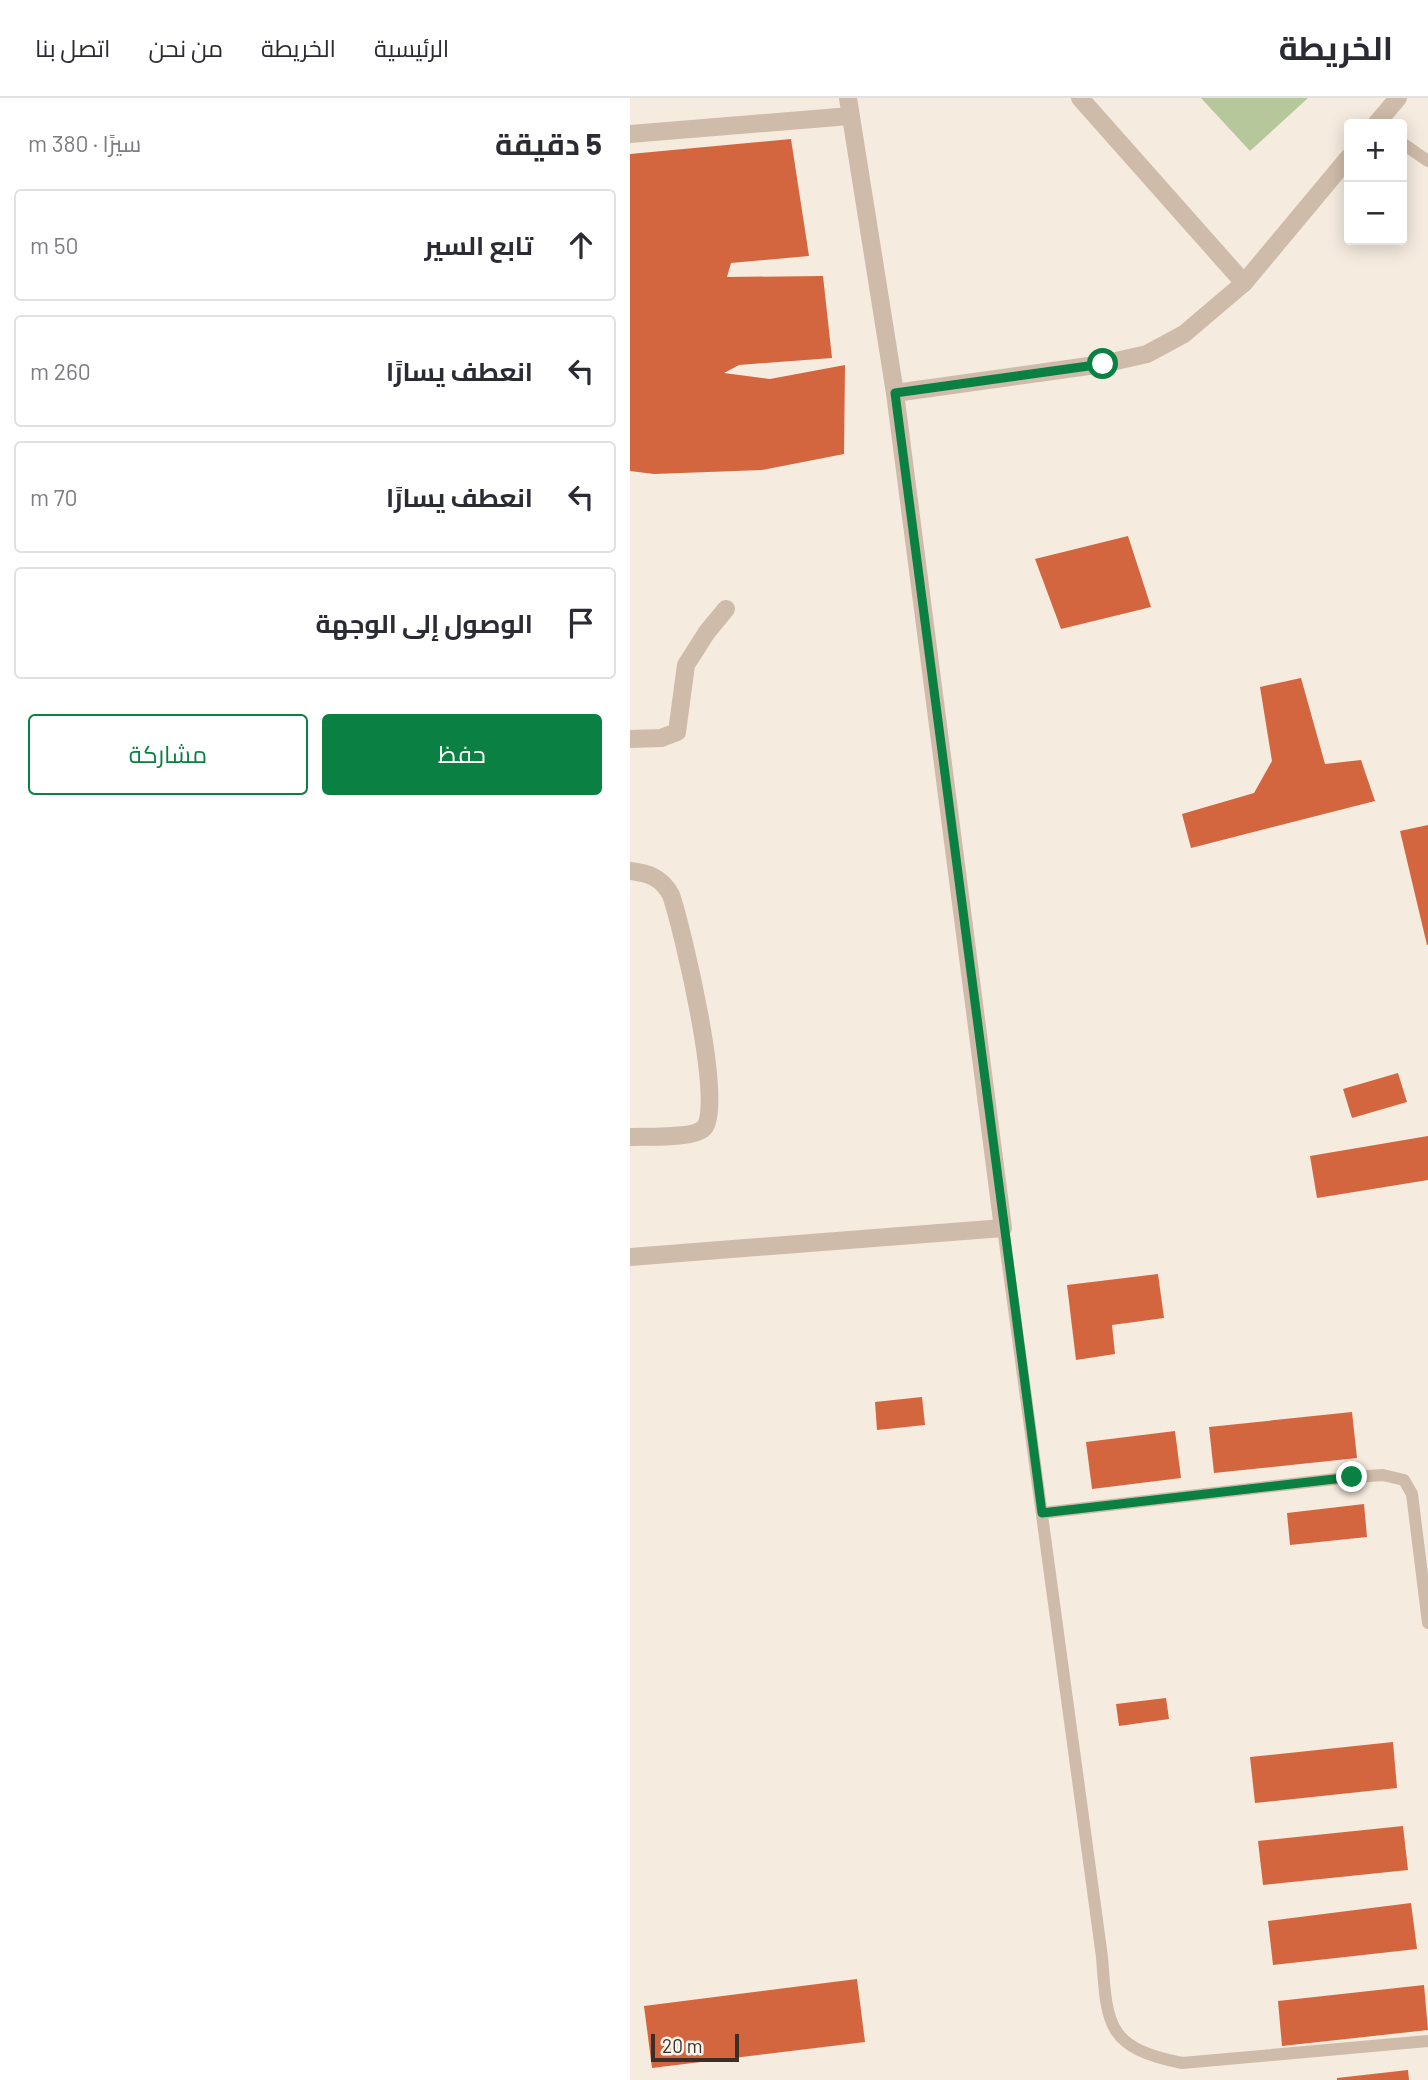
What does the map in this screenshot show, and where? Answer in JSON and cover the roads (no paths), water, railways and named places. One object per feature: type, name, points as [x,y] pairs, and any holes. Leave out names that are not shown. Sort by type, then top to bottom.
[{"type":"street","points":[[1080,98],[1244,284]]},
{"type":"street","points":[[1380,119],[1398,98]]},
{"type":"street","points":[[630,134],[849,107],[895,393],[1003,1228],[630,1257]]},
{"type":"street","points":[[895,393],[1103,364],[1147,354],[1184,334],[1244,284],[1344,163]]},
{"type":"street","points":[[630,740],[661,738],[677,732],[686,665],[726,609]]},
{"type":"street","points":[[630,871],[647,873],[666,885],[671,895],[695,988],[710,1114],[705,1128],[694,1134],[630,1137]]},
{"type":"lane","points":[[1407,146],[1428,161]]},
{"type":"lane","points":[[1003,1228],[1102,1957],[1106,2013],[1120,2039],[1158,2058],[1182,2063],[1428,2041]]},
{"type":"lane","points":[[1042,1513],[1352,1477],[1383,1475],[1404,1480],[1412,1494],[1428,1623]]}]
